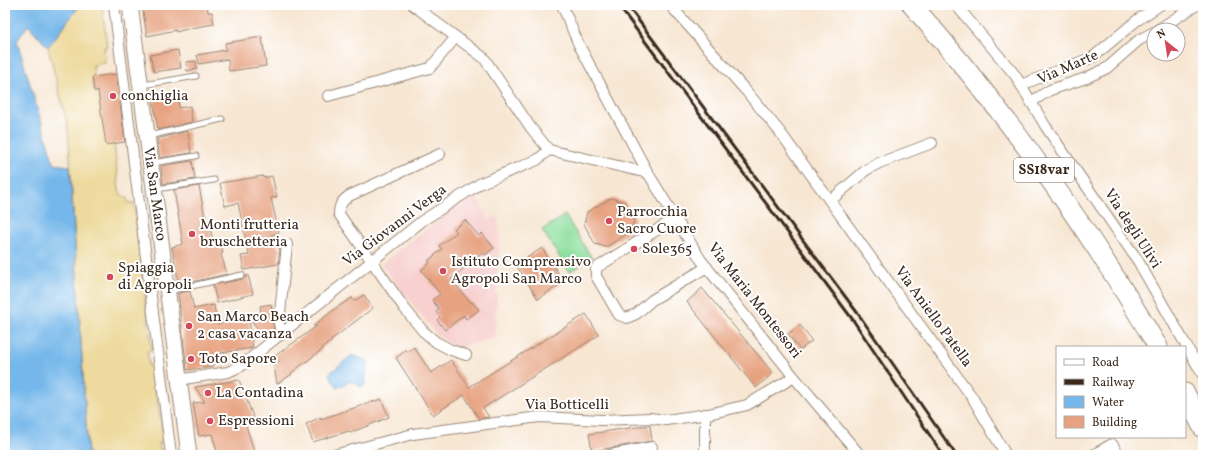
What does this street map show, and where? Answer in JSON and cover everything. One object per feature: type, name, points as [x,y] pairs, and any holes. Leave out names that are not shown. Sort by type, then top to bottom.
[{"type":"highway","name":"SS18var","points":[[912,5],[967,68],[1046,172],[1120,281],[1157,346]]},
{"type":"highway","points":[[1186,395],[1203,428]]},
{"type":"main road","name":"Via San Marco","points":[[130,5],[166,292],[189,455]]},
{"type":"street","points":[[114,5],[171,455]]},
{"type":"street","points":[[413,5],[484,58],[531,128],[550,150],[648,173]]},
{"type":"street","name":"Via Maria Montessori","points":[[562,5],[579,45],[648,173],[707,267],[794,377],[860,455]]},
{"type":"street","name":"Via Aniello Patella","points":[[670,5],[747,92],[780,132],[972,397],[1006,455]]},
{"type":"street","name":"Via degli Ulivi","points":[[956,5],[1015,75],[1046,127],[1138,261],[1203,375]]},
{"type":"street","points":[[1021,85],[1093,57],[1136,21],[1160,5]]},
{"type":"street","points":[[1170,22],[1197,5]]},
{"type":"street","points":[[328,96],[430,68],[456,36]]},
{"type":"street","name":"Via Marte","points":[[1031,102],[1050,90],[1086,78],[1107,68],[1139,40],[1146,36]]},
{"type":"street","points":[[830,201],[866,170],[892,158],[932,143]]},
{"type":"street","name":"Via Giovanni Verga","points":[[178,380],[228,372],[241,366],[372,260],[451,201],[482,183],[537,160],[550,150]]},
{"type":"street","points":[[440,154],[349,196],[342,201],[339,208],[340,214],[405,309],[423,331],[436,342],[451,350],[466,355]]},
{"type":"street","points":[[676,218],[596,268],[596,276],[619,315],[627,318],[636,314],[652,300],[707,267]]},
{"type":"street","points":[[281,335],[279,323],[288,244]]},
{"type":"street","name":"Via Botticelli","points":[[334,455],[412,434],[539,417],[602,420],[650,418],[666,420],[705,414],[747,405],[794,377]]},
{"type":"street","points":[[705,414],[705,455]]},
{"type":"street","points":[[1093,455],[1112,444],[1119,455]]},
{"type":"street","points":[[610,455],[652,447]]},
{"type":"lane","points":[[140,86],[196,76]]},
{"type":"lane","points":[[146,137],[222,119]]},
{"type":"lane","points":[[150,163],[196,156]]},
{"type":"lane","points":[[154,190],[214,180]]},
{"type":"lane","points":[[166,292],[242,275]]},
{"type":"shaded area","name":"Istituto Comprensivo Agropoli San Marco","points":[[476,196],[489,220],[497,216],[500,235],[495,338],[456,348],[438,336],[381,264],[460,203]]},
{"type":"green space","points":[[565,215],[592,258],[569,272],[542,230]]},
{"type":"sand","name":"Spiaggia di Agropoli","points":[[80,5],[102,5],[107,47],[104,47],[105,63],[93,65],[94,77],[92,78],[94,91],[98,91],[114,143],[119,190],[122,196],[127,198],[128,203],[134,203],[152,350],[147,351],[149,366],[152,366],[164,442],[159,443],[161,455],[88,455],[68,127],[48,47]]},
{"type":"water","points":[[5,5],[80,5],[48,47],[28,25],[17,41],[54,164],[70,166],[88,455],[5,455]]},
{"type":"water","points":[[352,355],[368,361],[365,385],[361,387],[351,381],[337,388],[329,374]]},
{"type":"building","points":[[142,5],[207,5],[208,12],[212,12],[214,24],[147,36]]},
{"type":"building","points":[[262,37],[266,66],[229,71],[228,59],[199,64],[197,55],[226,50],[225,43]]},
{"type":"building","points":[[178,50],[181,68],[154,72],[150,55]]},
{"type":"building","points":[[196,61],[197,69],[187,71],[186,62]]},
{"type":"building","points":[[116,74],[125,142],[106,145],[98,91],[94,91],[92,77]]},
{"type":"building","points":[[178,97],[179,108],[190,106],[192,122],[158,130],[153,101]]},
{"type":"building","points":[[188,131],[191,153],[160,158],[157,139]]},
{"type":"building","points":[[192,161],[195,179],[163,184],[161,166]]},
{"type":"building","points":[[263,176],[263,178],[272,176],[277,197],[271,198],[279,233],[271,235],[280,250],[278,264],[244,270],[241,256],[249,255],[238,203],[225,206],[220,183]]},
{"type":"building","points":[[199,186],[206,223],[209,223],[213,241],[220,240],[223,253],[221,254],[227,274],[179,285],[172,247],[183,244],[174,190]]},
{"type":"building","name":"Parrocchia Sacro Cuore","points":[[611,198],[625,202],[635,218],[630,232],[606,247],[595,244],[584,224],[587,212]]},
{"type":"building","points":[[465,220],[479,236],[482,233],[494,248],[485,255],[483,253],[451,279],[471,303],[472,302],[479,310],[466,319],[464,315],[445,330],[437,320],[440,317],[436,312],[439,309],[432,300],[440,294],[421,270],[430,263],[428,261],[442,249],[439,246],[457,232],[454,229]]},
{"type":"building","points":[[542,248],[564,282],[538,299],[516,265]]},
{"type":"building","points":[[248,275],[253,294],[217,303],[213,285],[243,279]]},
{"type":"building","points":[[702,288],[773,373],[756,388],[687,302]]},
{"type":"building","points":[[190,291],[194,309],[214,305],[217,324],[249,320],[253,348],[221,353],[222,362],[213,363],[213,367],[187,370],[178,293]]},
{"type":"building","points":[[364,295],[373,308],[331,340],[332,341],[322,348],[323,349],[291,373],[292,374],[277,384],[274,366],[279,362],[275,356],[317,326],[313,326],[336,308],[352,298],[354,301]]},
{"type":"building","points":[[271,304],[274,331],[261,334],[248,315],[261,313],[260,306]]},
{"type":"building","points":[[586,314],[599,335],[483,408],[489,417],[479,419],[464,395],[433,415],[396,358],[406,350],[408,352],[414,347],[431,373],[451,360],[469,387]]},
{"type":"building","points":[[800,325],[812,341],[800,350],[788,334]]},
{"type":"building","points":[[239,380],[254,419],[245,422],[255,455],[218,455],[212,434],[199,436],[193,403],[205,402],[195,387]]},
{"type":"building","points":[[381,399],[389,417],[350,433],[349,431],[313,442],[306,424],[321,417],[321,419]]},
{"type":"building","points":[[650,425],[652,441],[592,451],[589,434]]},
{"type":"railway","points":[[618,5],[853,320],[943,455]]},
{"type":"railway","points":[[627,5],[859,315],[956,455]]},
{"type":"place","name":"conchiglia","points":[[113,96]]},
{"type":"place","name":"Parrocchia Sacro Cuore","points":[[609,221]]},
{"type":"place","name":"Monti frutteria bruschetteria","points":[[192,234]]},
{"type":"place","name":"Sole365","points":[[634,249]]},
{"type":"place","name":"Istituto Comprensivo Agropoli San Marco","points":[[443,271]]},
{"type":"place","name":"Spiaggia di Agropoli","points":[[110,277]]},
{"type":"place","name":"San Marco Beach 2 casa vacanza","points":[[189,326]]},
{"type":"place","name":"Toto Sapore","points":[[191,359]]},
{"type":"place","name":"La Contadina","points":[[208,393]]},
{"type":"place","name":"Espressioni","points":[[210,421]]}]
